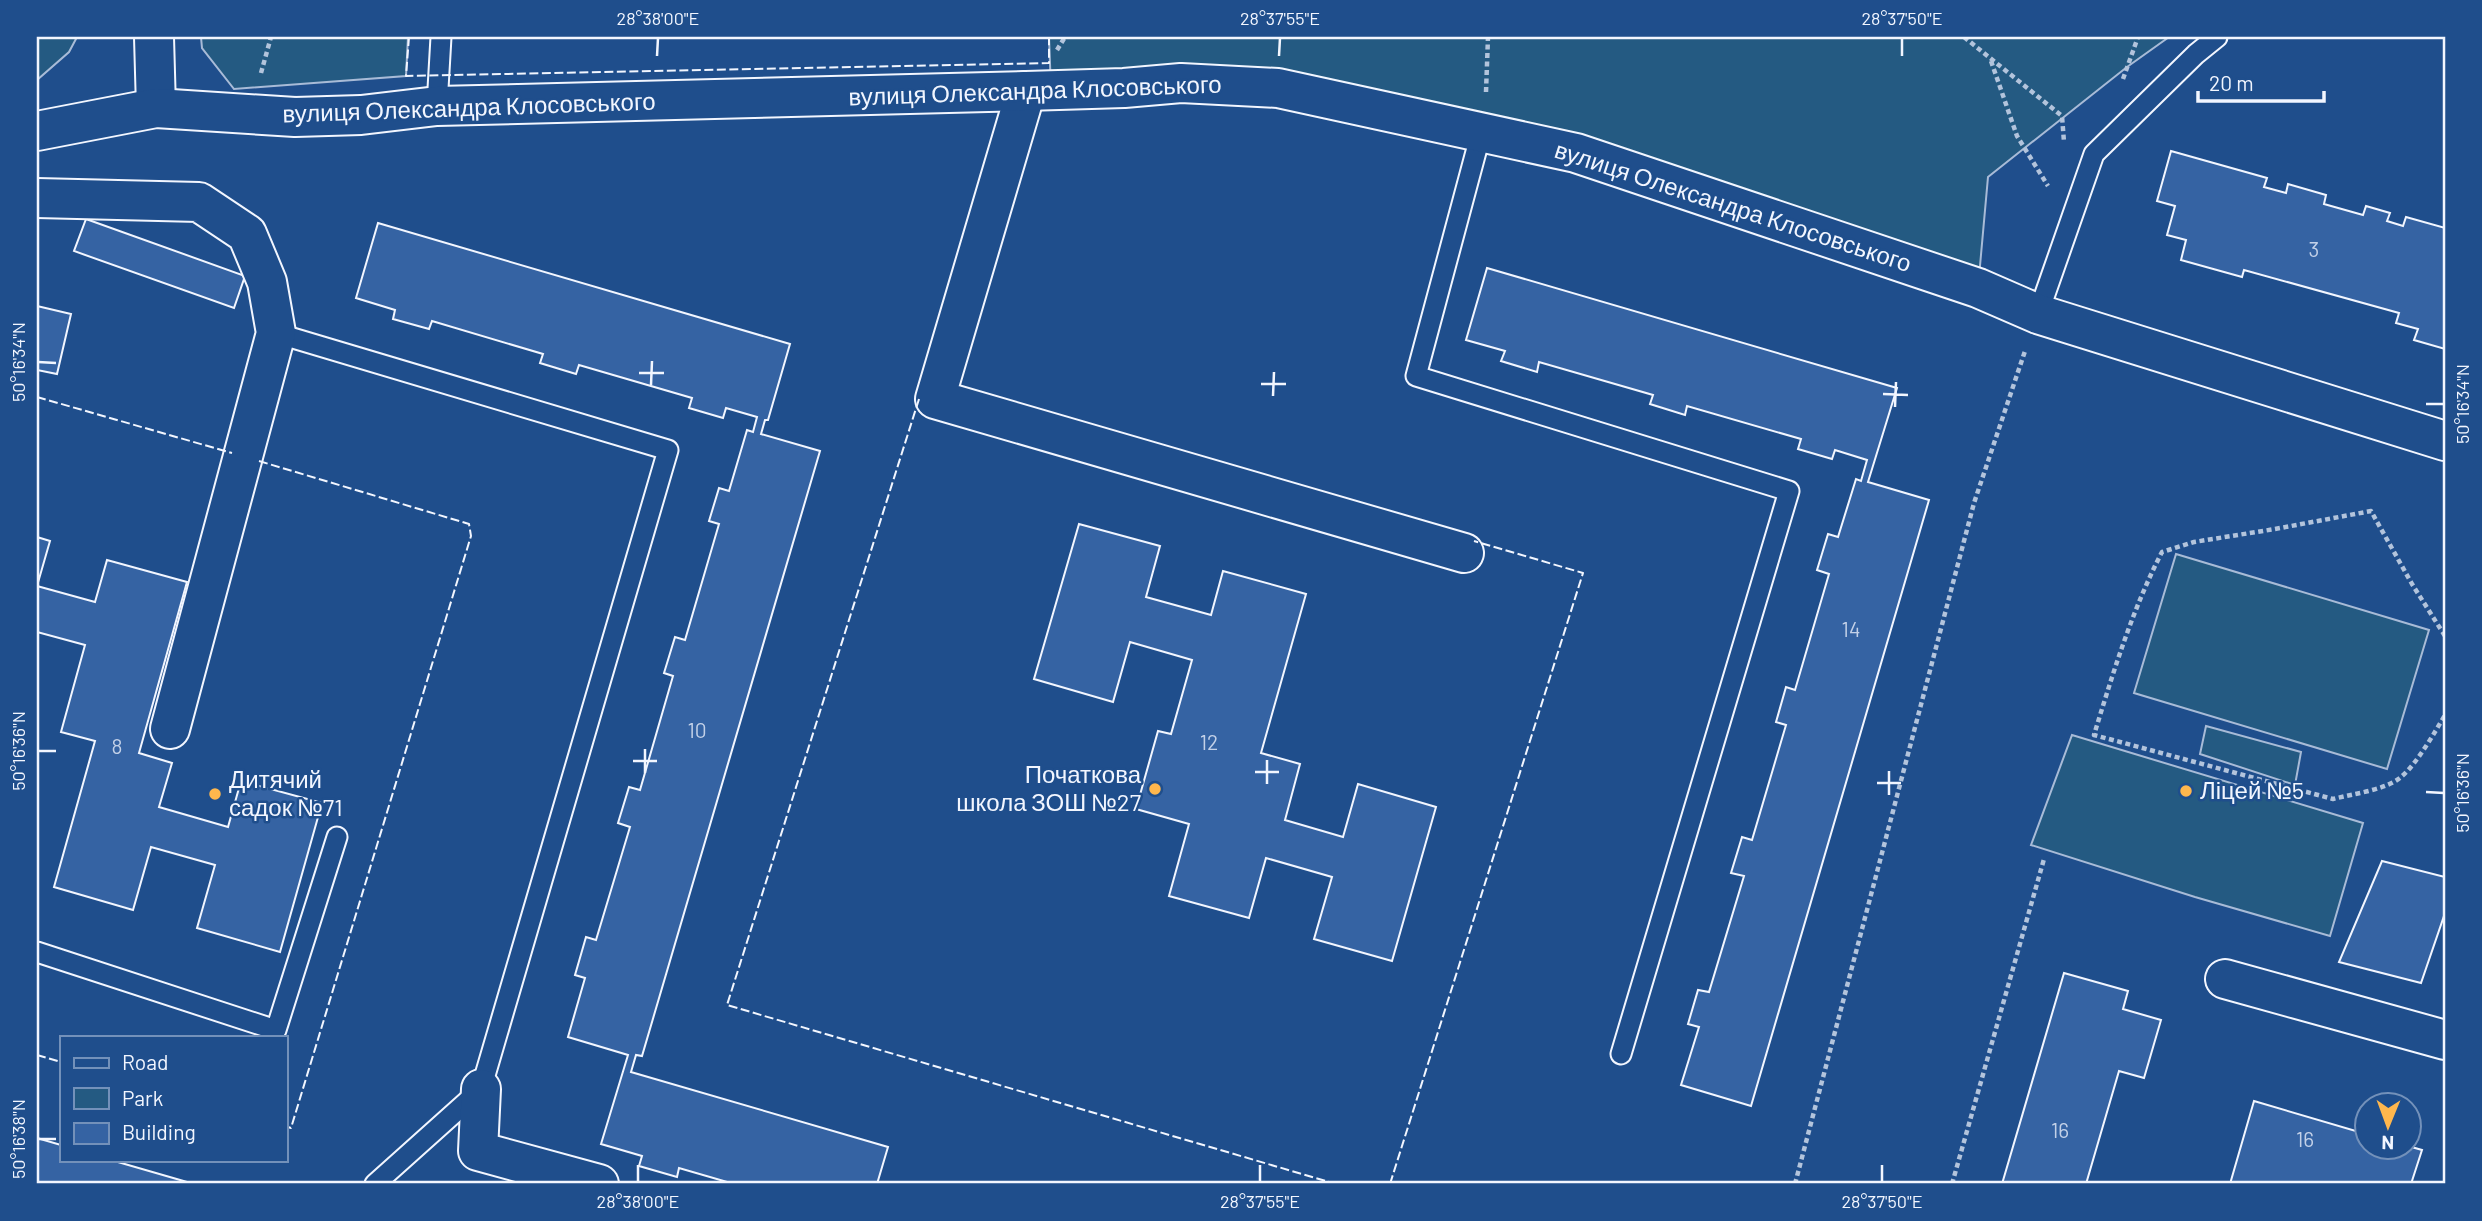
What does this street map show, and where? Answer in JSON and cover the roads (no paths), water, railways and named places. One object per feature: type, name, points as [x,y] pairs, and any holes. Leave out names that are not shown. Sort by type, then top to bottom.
[{"type":"street","points":[[154,37],[156,108]]},
{"type":"street","name":"вулиця Олександра Клосовського","points":[[37,131],[156,108],[295,117],[361,115],[438,106],[1124,88],[1181,83],[1278,88],[1483,118],[1576,153],[1978,288],[2038,314],[2445,441]]},
{"type":"street","points":[[1026,91],[935,400],[1464,553]]},
{"type":"street","points":[[37,198],[199,202],[247,234],[267,282],[276,333],[170,729]]},
{"type":"street","points":[[2225,979],[2445,1040]]},
{"type":"street","points":[[481,1089],[478,1151],[599,1184]]},
{"type":"lane","points":[[438,106],[441,37]]},
{"type":"lane","points":[[2038,314],[2094,154],[2196,54],[2217,37]]},
{"type":"lane","points":[[1483,118],[1416,376],[1789,491],[1621,1054]]},
{"type":"lane","points":[[276,333],[668,450],[481,1089],[375,1184]]},
{"type":"lane","points":[[37,952],[276,1030],[337,837]]},
{"type":"place","name":"Початкова школа ЗОШ №27","points":[[1155,789]]},
{"type":"place","name":"Ліцей №5","points":[[2186,791]]},
{"type":"place","name":"Дитячий садок №71","points":[[215,794]]}]
